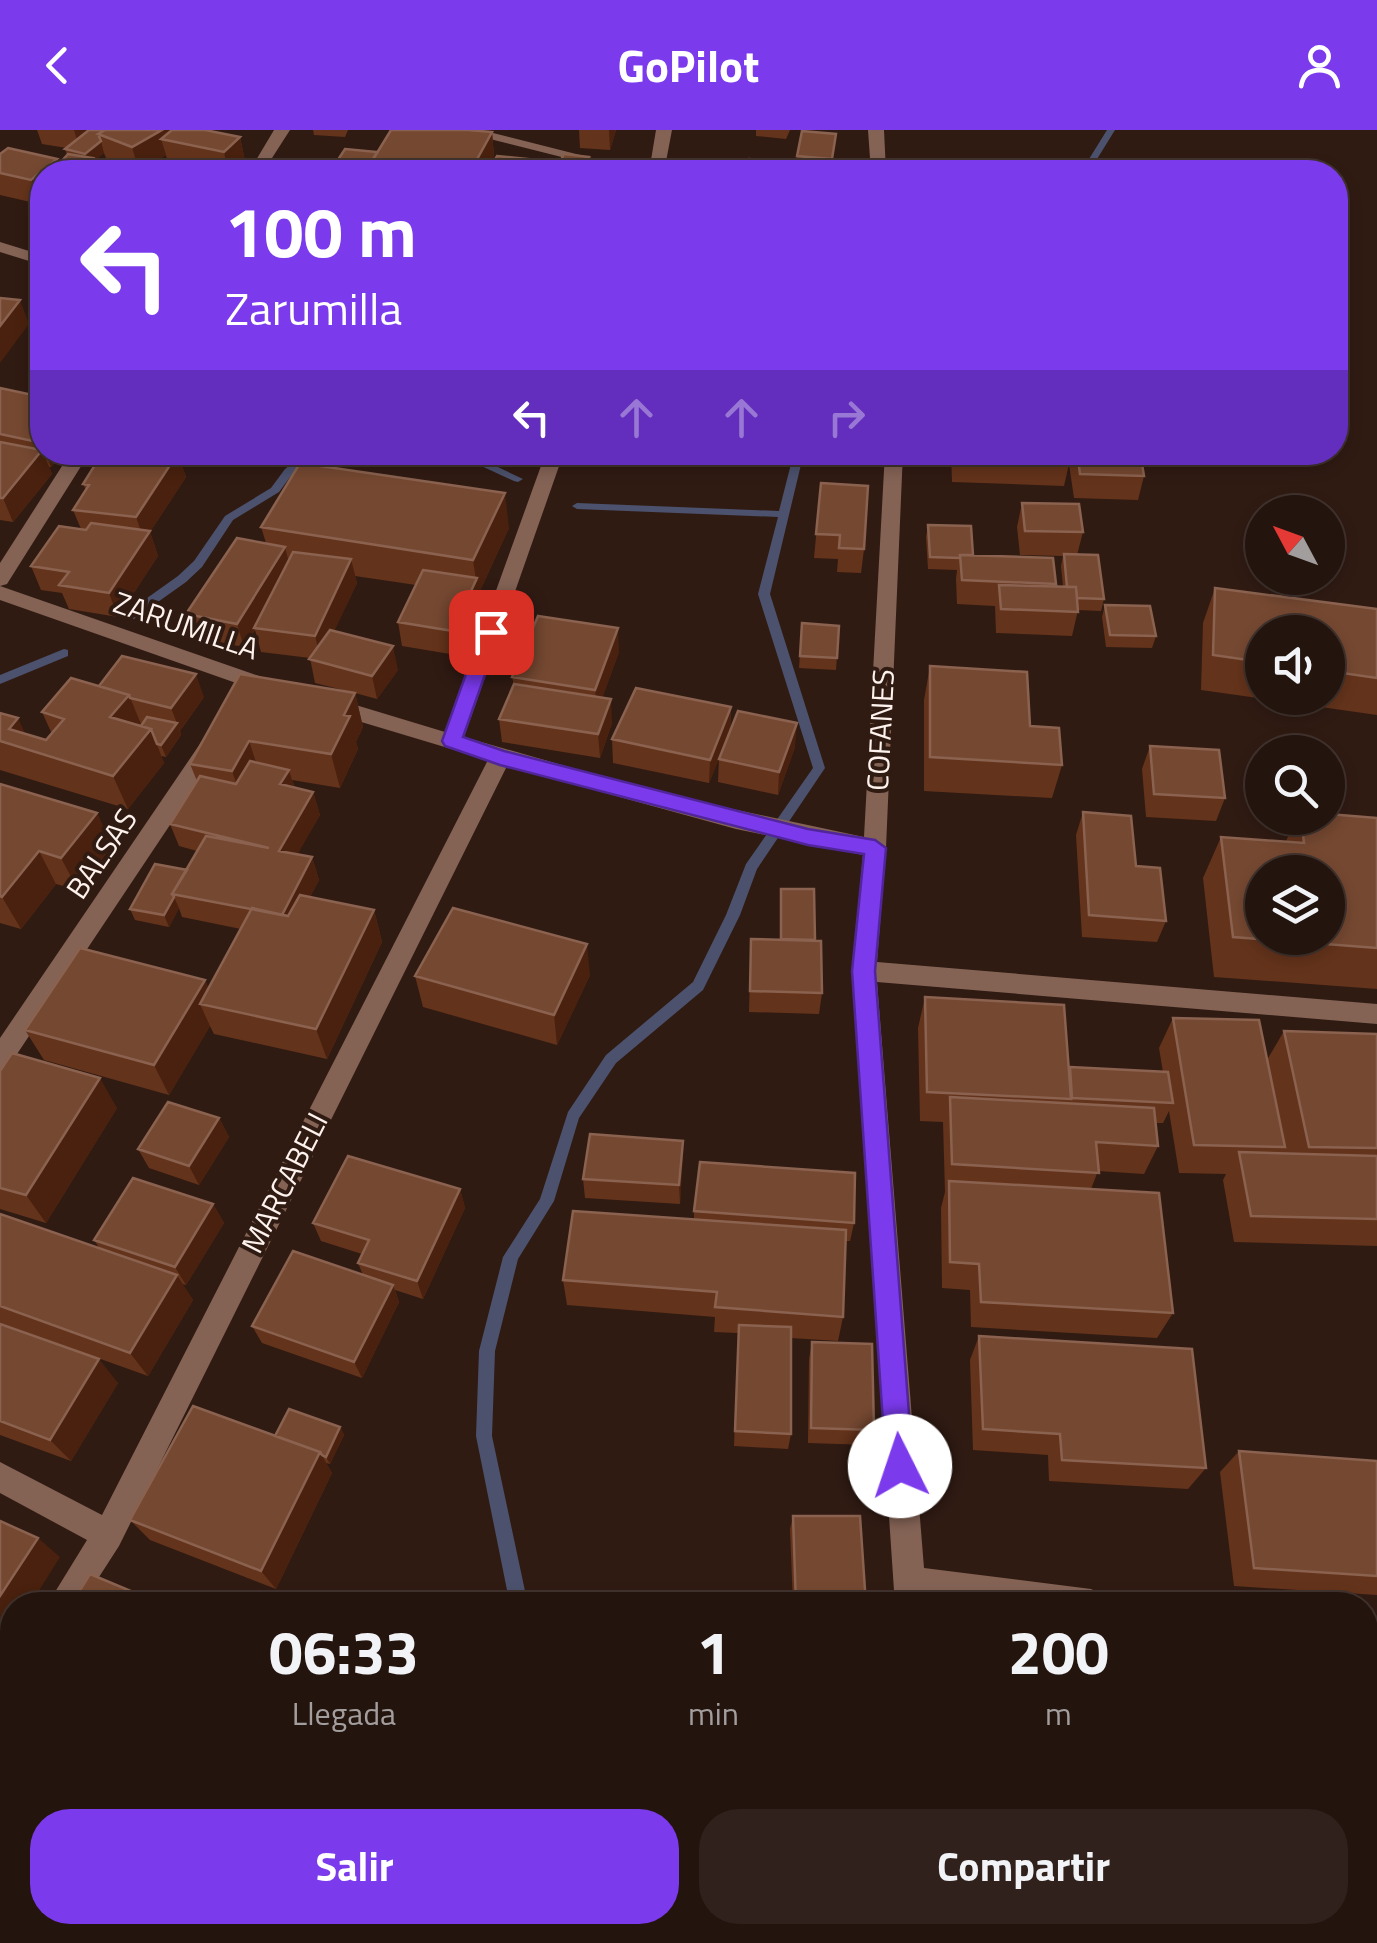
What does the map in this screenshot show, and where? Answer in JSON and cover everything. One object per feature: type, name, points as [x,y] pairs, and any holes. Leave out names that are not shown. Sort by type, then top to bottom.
[{"type":"street","points":[[263,160],[282,130]]},
{"type":"street","points":[[462,130],[588,160]]},
{"type":"street","points":[[658,160],[664,130]]},
{"type":"street","points":[[876,130],[879,160]]},
{"type":"street","points":[[0,248],[30,257]]},
{"type":"street","points":[[0,579],[73,465]]},
{"type":"street","points":[[452,741],[550,465]]},
{"type":"street","name":"COFANES","points":[[893,465],[875,848],[864,971],[909,1592]]},
{"type":"street","name":"ZARUMILLA","points":[[0,592],[248,691],[298,696],[500,758],[808,837],[875,848]]},
{"type":"street","name":"BALSAS","points":[[0,1060],[220,732]]},
{"type":"street","name":"MARCABELI","points":[[71,1592],[108,1535],[500,758]]},
{"type":"street","points":[[864,971],[1377,1014]]},
{"type":"street","points":[[0,1477],[108,1535]]},
{"type":"building","points":[[89,130],[105,130],[98,134],[101,141],[85,154],[65,149]]},
{"type":"building","points":[[105,130],[162,130],[132,147],[98,134]]},
{"type":"building","points":[[172,130],[205,130],[240,137],[224,152],[161,139]]},
{"type":"building","points":[[391,130],[492,132],[477,160],[373,160]]},
{"type":"building","points":[[802,131],[836,134],[832,159],[797,156]]},
{"type":"building","points":[[8,148],[57,159],[30,160],[30,180],[0,173],[0,154]]},
{"type":"building","points":[[345,149],[377,152],[372,160],[338,160]]},
{"type":"building","points":[[68,154],[93,158],[91,160],[63,160]]},
{"type":"building","points":[[564,154],[589,157],[587,160],[561,160]]},
{"type":"building","points":[[497,156],[538,160],[495,160]]},
{"type":"building","points":[[0,298],[20,300],[0,326]]},
{"type":"building","points":[[0,388],[30,394],[30,440],[0,434]]},
{"type":"building","points":[[0,442],[30,448],[30,465],[0,498]]},
{"type":"building","points":[[95,465],[170,465],[136,517],[73,510],[89,485],[83,484]]},
{"type":"building","points":[[299,465],[505,493],[473,560],[261,527]]},
{"type":"building","points":[[1079,465],[1142,465],[1144,476],[1080,474]]},
{"type":"building","points":[[821,483],[868,486],[864,549],[839,548],[840,535],[816,534]]},
{"type":"building","points":[[1022,503],[1079,504],[1083,532],[1025,531]]},
{"type":"building","points":[[91,523],[150,531],[109,593],[59,585],[69,572],[31,566],[59,526],[86,530]]},
{"type":"building","points":[[928,525],[971,526],[973,555],[930,557]]},
{"type":"building","points":[[237,538],[285,547],[237,624],[186,614]]},
{"type":"building","points":[[293,552],[351,559],[315,636],[254,628]]},
{"type":"building","points":[[1064,554],[1098,555],[1104,599],[1077,598],[1076,587],[1067,587]]},
{"type":"building","points":[[960,555],[1053,558],[1056,584],[962,580]]},
{"type":"building","points":[[423,570],[477,578],[453,631],[398,622]]},
{"type":"building","points":[[999,585],[1076,587],[1078,612],[1001,609]]},
{"type":"building","points":[[1215,588],[1245,592],[1245,595],[1377,609],[1377,678],[1345,673],[1345,615],[1245,615],[1245,660],[1213,655]]},
{"type":"building","points":[[1105,605],[1150,606],[1156,636],[1110,635]]},
{"type":"building","points":[[538,616],[618,628],[595,690],[512,677]]},
{"type":"building","points":[[802,623],[839,626],[837,658],[800,656]]},
{"type":"building","points":[[330,630],[393,646],[372,676],[309,659]]},
{"type":"building","points":[[122,656],[196,674],[171,708],[99,686]]},
{"type":"building","points":[[930,666],[1027,672],[1030,726],[1059,728],[1062,765],[930,757]]},
{"type":"building","points":[[240,674],[355,693],[344,715],[350,716],[331,754],[249,741],[232,771],[190,764]]},
{"type":"building","points":[[71,678],[129,695],[110,717],[151,729],[113,776],[0,741],[0,713],[18,718],[9,729],[46,740],[64,719],[42,712]]},
{"type":"building","points":[[514,684],[611,699],[598,734],[499,719]]},
{"type":"building","points":[[636,688],[731,707],[710,760],[612,739]]},
{"type":"building","points":[[738,711],[797,723],[779,772],[719,759]]},
{"type":"building","points":[[147,717],[177,723],[161,745],[151,729],[141,726]]},
{"type":"building","points":[[1150,746],[1219,750],[1225,798],[1154,794]]},
{"type":"building","points":[[250,761],[289,770],[280,784],[313,792],[279,851],[312,857],[282,915],[172,894],[206,836],[269,848],[170,824],[200,776],[236,784]]},
{"type":"building","points":[[0,784],[97,813],[61,858],[39,851],[2,897],[0,896]]},
{"type":"building","points":[[1083,812],[1131,816],[1136,866],[1160,868],[1166,921],[1089,915]]},
{"type":"building","points":[[1345,815],[1377,818],[1377,948],[1345,946],[1345,855],[1245,855],[1245,938],[1233,937],[1221,837],[1304,843],[1303,835],[1345,835]]},
{"type":"building","points":[[155,864],[187,870],[164,915],[130,909]]},
{"type":"building","points":[[781,889],[814,889],[815,940],[781,939]]},
{"type":"building","points":[[300,895],[374,910],[316,1029],[200,1004],[252,908],[288,916]]},
{"type":"building","points":[[453,908],[587,944],[554,1015],[415,976]]},
{"type":"building","points":[[751,939],[821,941],[822,993],[750,991]]},
{"type":"building","points":[[80,948],[205,980],[154,1065],[25,1030]]},
{"type":"building","points":[[925,997],[1064,1005],[1071,1099],[927,1092]]},
{"type":"building","points":[[1173,1018],[1259,1020],[1285,1147],[1194,1145]]},
{"type":"building","points":[[1284,1031],[1377,1034],[1377,1148],[1309,1147]]},
{"type":"building","points":[[12,1053],[100,1078],[26,1195],[0,1188],[0,1071]]},
{"type":"building","points":[[1070,1067],[1168,1072],[1173,1103],[1072,1098]]},
{"type":"building","points":[[950,1097],[1154,1108],[1158,1146],[1096,1142],[1099,1173],[952,1164]]},
{"type":"building","points":[[168,1102],[219,1118],[189,1166],[138,1149]]},
{"type":"building","points":[[590,1134],[683,1141],[679,1185],[583,1179]]},
{"type":"building","points":[[1239,1152],[1377,1156],[1377,1219],[1251,1216]]},
{"type":"building","points":[[348,1156],[460,1189],[417,1281],[358,1263],[369,1240],[313,1223]]},
{"type":"building","points":[[700,1162],[855,1173],[854,1223],[694,1211]]},
{"type":"building","points":[[133,1178],[213,1204],[175,1267],[94,1240]]},
{"type":"building","points":[[949,1181],[1159,1193],[1173,1313],[981,1302],[979,1264],[950,1262]]},
{"type":"building","points":[[573,1211],[846,1230],[843,1317],[715,1307],[717,1292],[563,1280]]},
{"type":"building","points":[[0,1214],[177,1275],[130,1353],[0,1306]]},
{"type":"building","points":[[293,1251],[393,1285],[354,1362],[252,1326]]},
{"type":"building","points":[[0,1324],[99,1359],[50,1440],[0,1421]]},
{"type":"building","points":[[739,1325],[791,1327],[791,1434],[735,1431]]},
{"type":"building","points":[[979,1336],[1192,1349],[1206,1468],[1062,1460],[1060,1434],[983,1429]]},
{"type":"building","points":[[812,1342],[872,1344],[874,1430],[811,1428]]},
{"type":"building","points":[[193,1406],[320,1452],[261,1571],[130,1520]]},
{"type":"building","points":[[289,1409],[340,1427],[326,1457],[275,1436]]},
{"type":"building","points":[[1239,1451],[1377,1461],[1377,1576],[1254,1568]]},
{"type":"building","points":[[793,1516],[860,1516],[865,1592],[796,1592]]},
{"type":"building","points":[[0,1521],[38,1538],[0,1592]]},
{"type":"building","points":[[90,1574],[133,1592],[79,1592]]},
{"type":"waterway","points":[[1092,160],[1111,130]]},
{"type":"waterway","points":[[130,616],[182,579],[198,564],[229,518],[275,490],[297,465]]},
{"type":"waterway","points":[[486,465],[518,479]]},
{"type":"waterway","points":[[516,1592],[484,1436],[487,1351],[511,1257],[547,1201],[573,1116],[611,1059],[698,986],[733,915],[751,867],[819,768],[764,594],[796,465]]},
{"type":"waterway","points":[[577,506],[781,514]]},
{"type":"waterway","points":[[0,680],[64,653]]},
{"type":"route","points":[[491,632],[452,741],[500,758],[808,837],[875,848],[864,971],[900,1466]]}]
